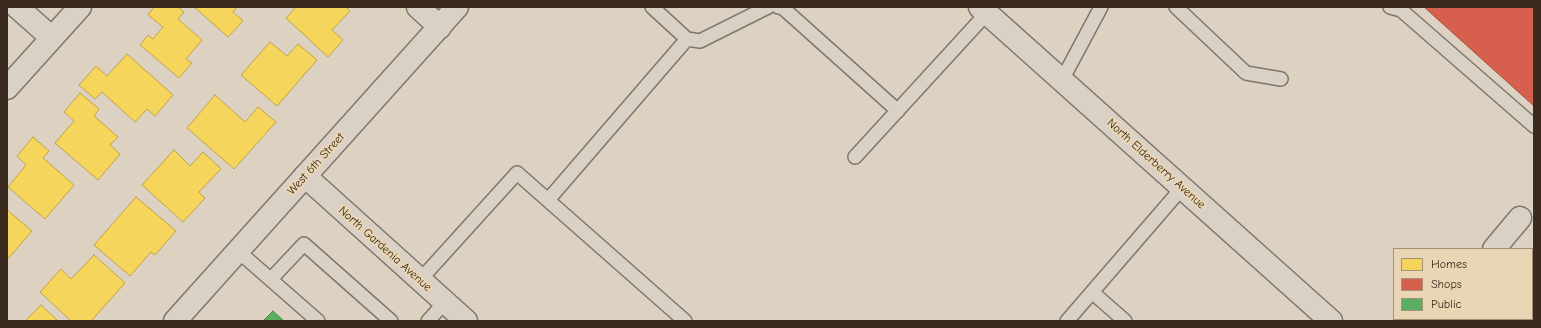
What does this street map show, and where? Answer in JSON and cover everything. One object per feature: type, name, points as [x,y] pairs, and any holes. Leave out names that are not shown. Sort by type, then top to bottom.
[{"type":"street","points":[[16,7],[52,38]]},
{"type":"street","points":[[7,88],[80,7]]},
{"type":"street","points":[[418,7],[440,27]]},
{"type":"street","name":"West 6th Street","points":[[175,321],[457,7]]},
{"type":"street","name":"North Elderberry Avenue","points":[[984,10],[1331,321]]},
{"type":"street","name":"North Gardenia Avenue","points":[[305,176],[466,321]]},
{"type":"street","points":[[1495,248],[1520,218]]},
{"type":"lane","points":[[652,7],[687,40],[700,41],[768,7]]},
{"type":"lane","points":[[778,7],[783,8],[898,111]]},
{"type":"lane","points":[[1062,80],[1100,7]]},
{"type":"lane","points":[[1176,7],[1246,73],[1281,79]]},
{"type":"lane","points":[[1390,7],[1401,10],[1534,126]]},
{"type":"lane","points":[[855,157],[898,111],[984,10]]},
{"type":"lane","points":[[548,200],[687,40]]},
{"type":"lane","points":[[420,280],[517,173],[685,321]]},
{"type":"lane","points":[[1067,321],[1182,188]]},
{"type":"lane","points":[[271,279],[304,244],[391,321]]},
{"type":"lane","points":[[238,251],[318,321]]},
{"type":"lane","points":[[1092,292],[1125,321]]},
{"type":"lane","points":[[428,321],[445,302]]},
{"type":"building: Homes","points":[[154,7],[178,7],[184,12],[178,19],[202,40],[186,59],[192,63],[179,78],[140,45],[148,35],[153,39],[163,27],[148,15]]},
{"type":"building: Homes","points":[[194,7],[237,7],[233,12],[243,21],[228,37]]},
{"type":"building: Homes","points":[[296,7],[346,7],[350,11],[332,30],[343,40],[328,57],[286,18]]},
{"type":"building: Homes","points":[[270,42],[287,56],[298,44],[317,60],[277,106],[241,75]]},
{"type":"building: Homes","points":[[127,54],[173,95],[155,116],[147,109],[135,122],[102,92],[95,99],[79,85],[96,66],[107,76]]},
{"type":"building: Homes","points":[[80,93],[99,109],[94,116],[118,137],[110,145],[120,154],[98,180],[55,143],[74,121],[64,112]]},
{"type":"building: Homes","points":[[215,95],[245,122],[258,107],[276,122],[234,169],[187,128]]},
{"type":"building: Homes","points":[[33,137],[49,151],[43,158],[74,185],[45,219],[8,187],[26,165],[17,156]]},
{"type":"building: Homes","points":[[174,150],[190,166],[203,152],[221,169],[199,192],[205,198],[183,222],[142,185]]},
{"type":"building: Homes","points":[[136,197],[176,231],[155,255],[151,252],[130,276],[94,245]]},
{"type":"building: Homes","points":[[7,210],[32,231],[7,260]]},
{"type":"building: Homes","points":[[94,255],[125,283],[91,321],[71,321],[40,292],[61,269],[71,279]]},
{"type":"building: Homes","points":[[41,305],[58,321],[25,321]]},
{"type":"building: Shops","points":[[1424,7],[1534,7],[1534,106]]},
{"type":"building: Public","points":[[273,311],[284,321],[263,321]]}]
